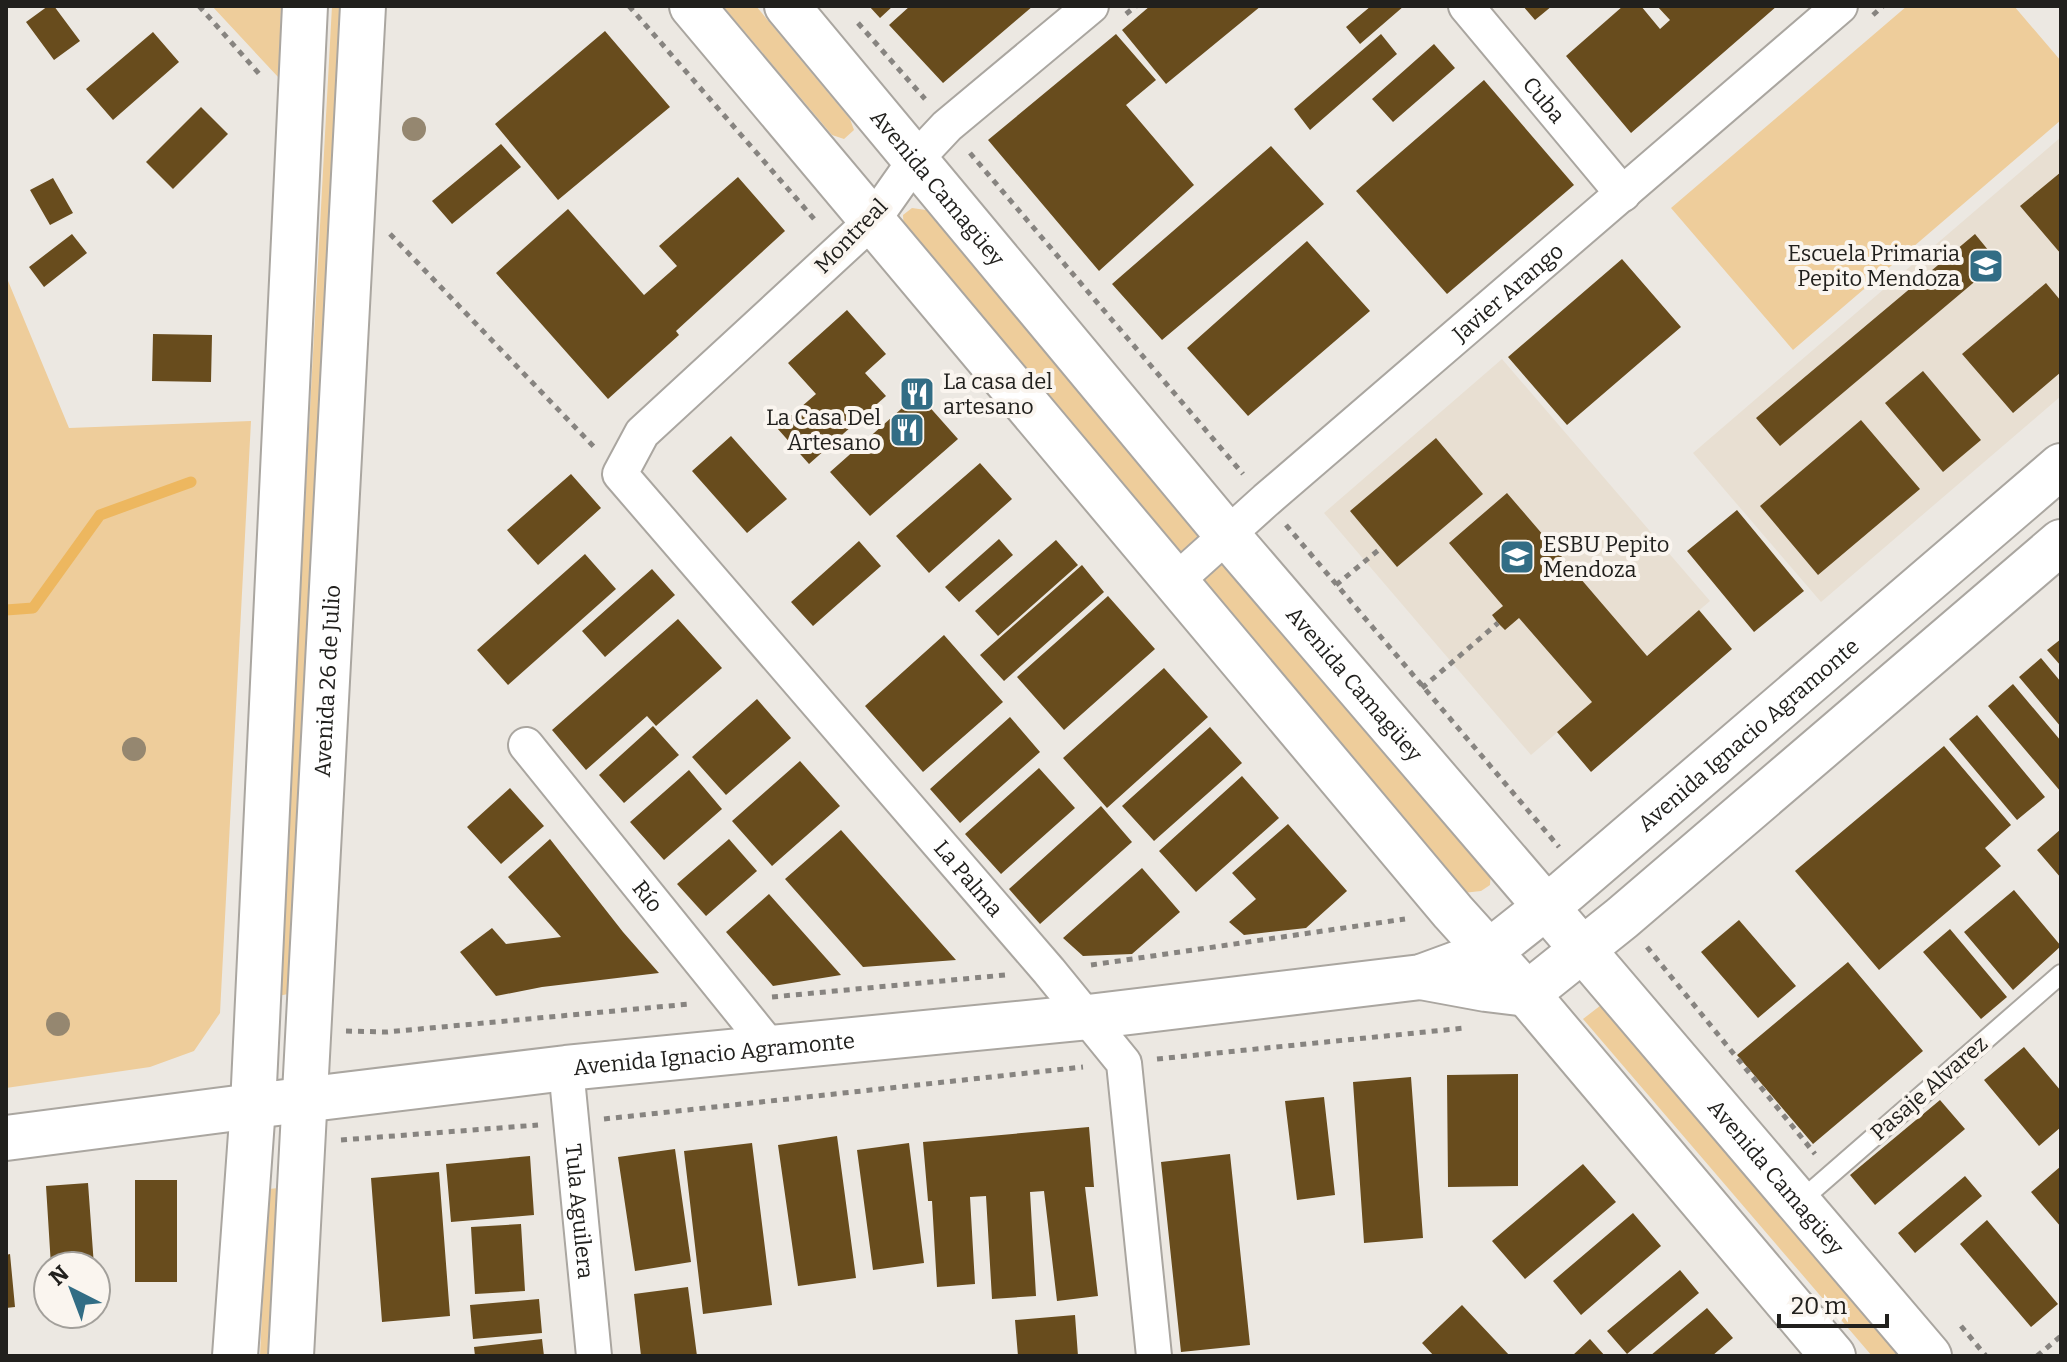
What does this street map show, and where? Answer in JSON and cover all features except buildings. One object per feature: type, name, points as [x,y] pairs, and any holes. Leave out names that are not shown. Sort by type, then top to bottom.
[{"type":"main road","points":[[235,1356],[253,1106],[305,6]]},
{"type":"main road","points":[[692,6],[1453,912],[1527,994],[1833,1356]]},
{"type":"main road","name":"Avenida Camagüey","points":[[787,6],[1228,536],[1929,1356]]},
{"type":"main road","name":"Avenida 26 de Julio","points":[[291,1356],[364,12]]},
{"type":"main road","name":"Avenida Ignacio Agramonte","points":[[6,1138],[566,1068],[1088,1017],[1421,977],[1489,952],[1583,876],[2061,466]]},
{"type":"main road","points":[[1527,994],[1622,918],[2061,542]]},
{"type":"main road","name":"Avenida Ignacio Agramonte","points":[[1421,977],[1527,994]]},
{"type":"street","name":"Montreal","points":[[620,474],[642,433],[873,220],[916,159],[947,126],[1091,6]]},
{"type":"street","name":"Cuba","points":[[1466,6],[1623,194]]},
{"type":"street","name":"Javier Arango","points":[[1176,581],[1840,6]]},
{"type":"street","name":"La Palma","points":[[620,474],[1049,971],[1124,1063]]},
{"type":"street","name":"Río","points":[[526,745],[770,1047]]},
{"type":"street","points":[[1124,1063],[1154,1356]]},
{"type":"street","name":"Tula Aguilera","points":[[566,1068],[594,1356]]},
{"type":"lane","name":"Pasaje Alvarez","points":[[1798,1203],[2061,974]]},
{"type":"path","points":[[852,17],[1583,876]]},
{"type":"path","points":[[383,227],[620,474]]},
{"type":"path","points":[[1336,585],[1381,548]]},
{"type":"path","points":[[1422,688],[1498,623]]},
{"type":"path","points":[[346,1031],[387,1032],[1049,971],[1453,912]]},
{"type":"path","points":[[1622,918],[1831,1174]]},
{"type":"path","points":[[301,1144],[572,1122],[1468,1028]]},
{"type":"path","points":[[1955,1320],[1986,1356]]},
{"type":"path","points":[[2037,1356],[2061,1336]]},
{"type":"shaded area","points":[[212,6],[281,6],[279,78]]},
{"type":"shaded area","points":[[332,6],[342,6],[288,994],[278,996]]},
{"type":"shaded area","points":[[723,6],[756,6],[850,119],[854,130],[844,139],[832,135]]},
{"type":"shaded area","points":[[1907,6],[2014,6],[2061,61],[2061,120],[1793,350],[1671,208]]},
{"type":"shaded area","name":"Escuela Primaria Pepito Mendoza","points":[[2061,137],[2061,396],[1821,602],[1693,453]]},
{"type":"shaded area","points":[[912,208],[926,210],[1491,871],[1490,885],[1481,891],[1463,893],[904,230],[903,215]]},
{"type":"shaded area","points":[[6,276],[69,428],[251,421],[220,1013],[194,1051],[150,1067],[6,1088]]},
{"type":"shaded area","name":"ESBU Pepito Mendoza","points":[[1502,359],[1710,601],[1531,755],[1324,513]]},
{"type":"shaded area","points":[[1605,1002],[1902,1356],[1872,1356],[1583,1019]]},
{"type":"shaded area","points":[[279,1188],[270,1356],[260,1356],[268,1189]]},
{"type":"waterway","points":[[6,610],[33,608],[100,515],[191,482]]},
{"type":"place","name":"Escuela Primaria Pepito Mendoza","points":[[1986,266]]},
{"type":"place","name":"La casa del artesano","points":[[917,394]]},
{"type":"place","name":"La Casa Del Artesano","points":[[907,430]]},
{"type":"place","name":"ESBU Pepito Mendoza","points":[[1517,557]]}]
